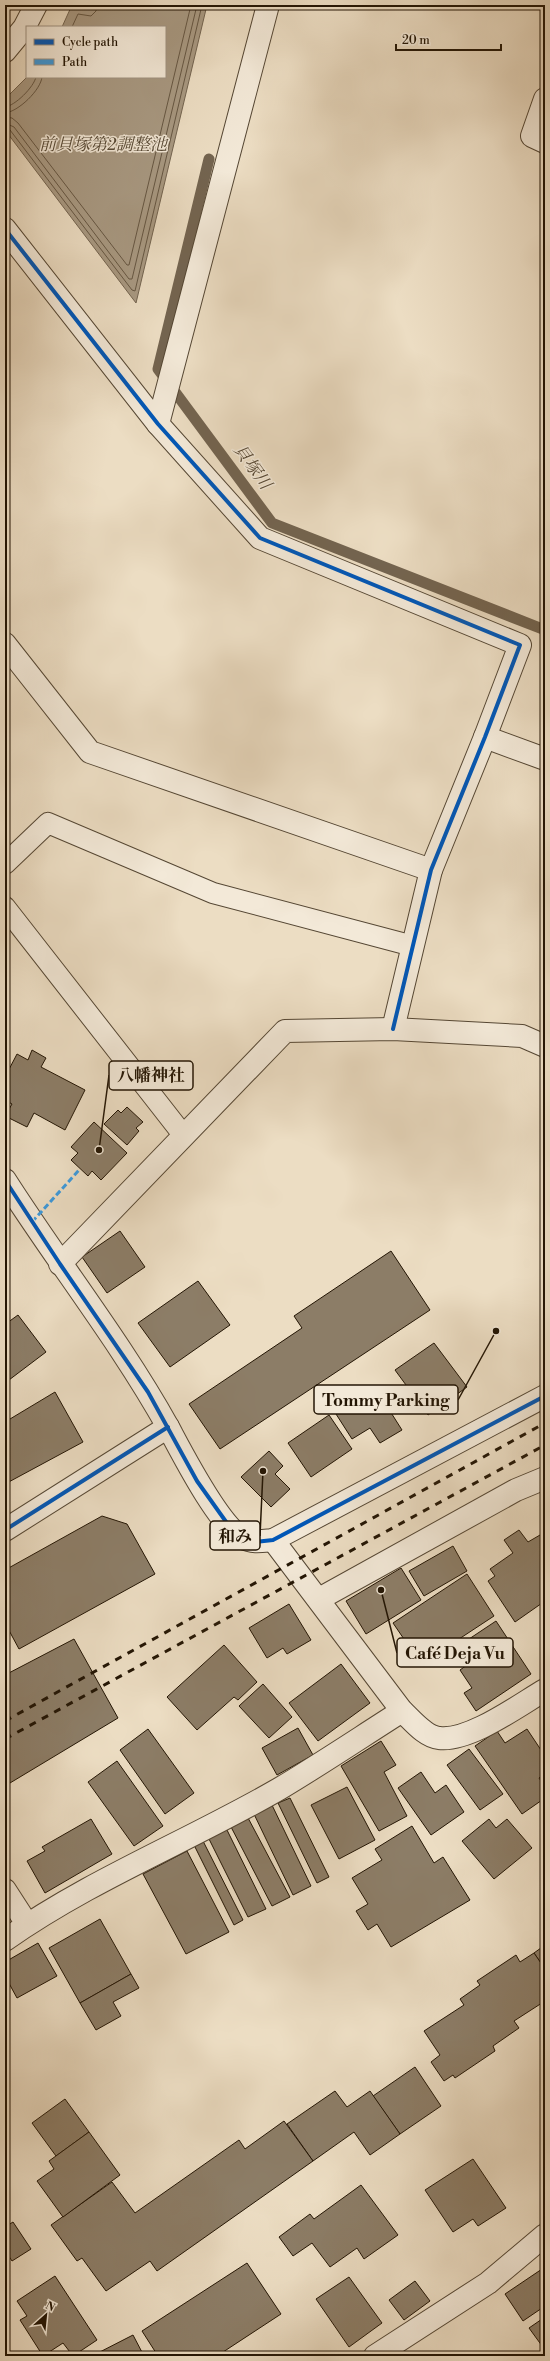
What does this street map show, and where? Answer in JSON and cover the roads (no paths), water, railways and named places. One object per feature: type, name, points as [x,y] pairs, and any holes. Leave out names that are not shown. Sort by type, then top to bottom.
[{"type":"street","points":[[5,51],[24,28],[36,5]]},
{"type":"street","points":[[158,424],[268,5]]},
{"type":"street","points":[[545,99],[532,136],[545,142]]},
{"type":"street","points":[[5,229],[158,424],[260,538],[520,644],[485,737],[431,870],[392,1029]]},
{"type":"street","points":[[5,644],[90,752],[431,870]]},
{"type":"street","points":[[485,737],[545,759]]},
{"type":"street","points":[[60,1264],[285,1031],[392,1029],[522,1036],[545,1046]]},
{"type":"street","points":[[5,1180],[60,1264],[148,1392],[197,1481],[229,1526],[242,1538],[255,1542],[273,1540],[545,1396]]},
{"type":"street","points":[[5,1530],[168,1427]]},
{"type":"street","points":[[319,1599],[516,1490],[545,1478]]},
{"type":"street","points":[[273,1540],[402,1711],[426,1732],[438,1738],[450,1738],[473,1731],[545,1690]]},
{"type":"street","points":[[5,1940],[27,1924],[135,1864],[279,1789],[402,1711]]},
{"type":"street","points":[[5,1890],[27,1924]]},
{"type":"street","points":[[375,2356],[488,2283],[545,2235]]},
{"type":"lane","points":[[5,864],[48,823],[213,893],[413,946]]},
{"type":"lane","points":[[5,907],[184,1136]]},
{"type":"water","name":"前貝塚第2調整池","points":[[72,5],[88,8],[89,5],[207,5],[136,303],[5,130],[5,99],[26,78],[166,78],[166,26],[62,26]]},
{"type":"waterway","name":"貝塚川","points":[[209,159],[158,369],[272,523],[545,630]]},
{"type":"railway","points":[[5,1721],[545,1423]]},
{"type":"railway","points":[[5,1739],[545,1445]]},
{"type":"place","name":"八幡神社","points":[[99,1150]]},
{"type":"place","name":"Tommy Parking","points":[[496,1331]]},
{"type":"place","name":"和み","points":[[263,1471]]},
{"type":"place","name":"Café Deja Vu","points":[[381,1590]]}]
